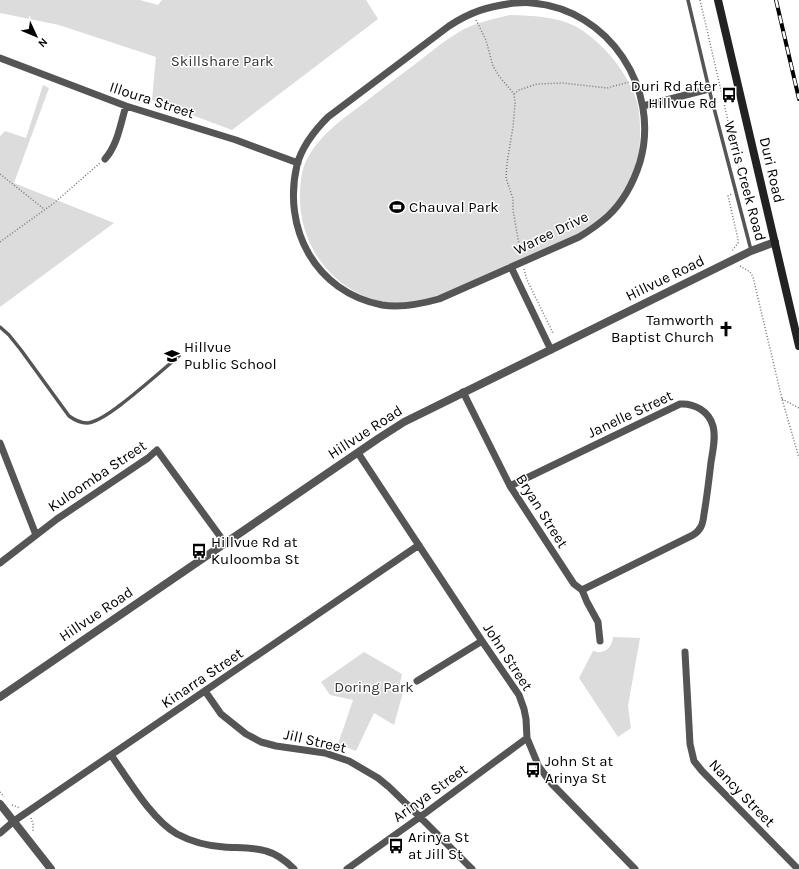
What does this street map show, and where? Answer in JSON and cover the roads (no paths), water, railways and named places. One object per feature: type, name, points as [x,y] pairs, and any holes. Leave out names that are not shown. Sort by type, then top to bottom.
[{"type":"main road","name":"Duri Road","points":[[718,0],[799,346]]},
{"type":"street","name":"Waree Drive","points":[[514,3],[555,4],[584,20],[600,31],[622,55],[636,81],[643,106],[645,125],[643,153],[631,186],[621,201],[596,227],[579,237],[439,299],[423,304],[401,306],[383,305],[352,295],[338,285],[317,266],[305,249],[300,238],[294,215],[293,199],[298,163],[306,145],[316,129],[328,117],[462,17],[485,8],[514,3]]},
{"type":"street","name":"Illoura Street","points":[[0,58],[126,106],[236,140],[298,163]]},
{"type":"street","points":[[643,106],[709,89]]},
{"type":"street","points":[[104,159],[111,152],[115,143],[126,106]]},
{"type":"street","name":"Hillvue Road","points":[[0,697],[404,422],[751,251],[775,242]]},
{"type":"street","points":[[511,267],[551,350]]},
{"type":"street","name":"Bryan Street","points":[[463,392],[510,486],[574,584],[582,590],[598,622],[600,641]]},
{"type":"street","name":"Janelle Street","points":[[510,486],[680,404],[700,408],[709,417],[714,428],[714,444],[703,523],[699,530],[693,535],[582,590]]},
{"type":"street","points":[[0,443],[36,534]]},
{"type":"street","name":"Kuloomba Street","points":[[0,564],[36,534],[148,458],[157,450],[225,543]]},
{"type":"street","name":"John Street","points":[[358,453],[482,641],[520,695],[526,719],[527,738],[539,767],[545,776],[635,869]]},
{"type":"street","name":"Kinarra Street","points":[[0,833],[14,821],[419,545]]},
{"type":"street","points":[[417,681],[482,641]]},
{"type":"street","name":"Nancy Street","points":[[685,652],[690,744],[694,760],[702,771],[798,869]]},
{"type":"street","name":"Jill Street","points":[[205,692],[221,714],[246,734],[261,742],[276,746],[324,753],[349,761],[381,780],[472,869]]},
{"type":"street","name":"Arinya Street","points":[[347,869],[527,738]]},
{"type":"street","points":[[111,755],[148,806],[176,833],[192,841],[207,845],[252,848],[267,851],[281,858],[294,869]]},
{"type":"street","points":[[3,801],[14,821],[51,869]]},
{"type":"lane","name":"Werris Creek Road","points":[[688,0],[709,89],[751,251]]},
{"type":"lane","points":[[0,327],[9,335],[21,350],[69,416],[83,423],[95,421],[114,410],[179,356]]},
{"type":"railway","points":[[776,0],[799,99]]},
{"type":"place","name":"Duri Rd after Hillvue Rd","points":[[729,95]]},
{"type":"place","name":"Chauval Park","points":[[397,207]]},
{"type":"place","name":"Tamworth Baptist Church","points":[[726,329]]},
{"type":"place","name":"Hillvue Public School","points":[[172,356]]},
{"type":"place","name":"Hillvue Rd at Kuloomba St","points":[[199,551]]},
{"type":"place","name":"John St at Arinya St","points":[[533,770]]},
{"type":"place","name":"Arinya St at Jill St","points":[[396,846]]},
{"type":"park label","name":"Skillshare Park","points":[[222,61]]},
{"type":"park label","name":"Doring Park","points":[[374,687]]}]
